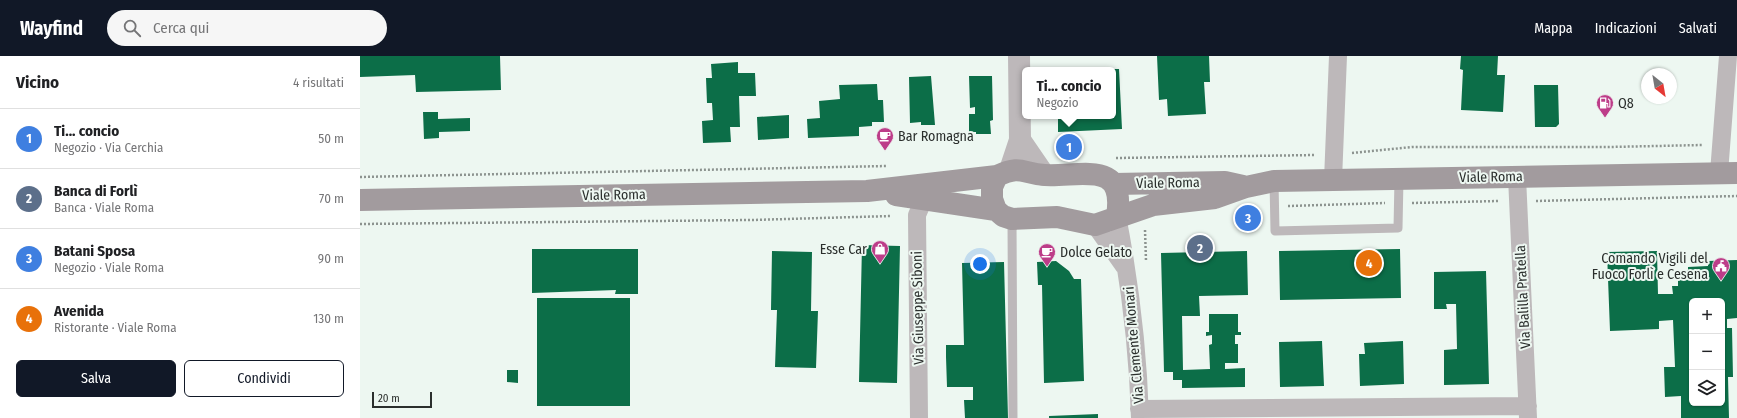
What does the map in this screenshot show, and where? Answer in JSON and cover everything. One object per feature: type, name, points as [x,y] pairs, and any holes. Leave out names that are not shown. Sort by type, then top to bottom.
[{"type":"main road","name":"Viale Roma","points":[[360,200],[868,191],[1027,171],[1044,175],[1086,173],[1105,175],[1114,184],[1225,182],[1246,187]]},
{"type":"main road","points":[[1004,173],[992,187],[992,199],[1004,214]]},
{"type":"main road","name":"Viale Roma","points":[[868,191],[920,207],[1058,217],[1095,225],[1117,216],[1153,205],[1215,198],[1246,187],[1274,181],[1728,173]]},
{"type":"main road","points":[[1114,184],[1119,194],[1117,216]]},
{"type":"street","points":[[1004,173],[1020,140],[1018,56]]},
{"type":"street","points":[[1333,180],[1338,56]]},
{"type":"street","points":[[1728,56],[1721,144],[1728,173]]},
{"type":"street","points":[[1020,140],[1044,175]]},
{"type":"street","name":"Via Balilla Pratella","points":[[1517,177],[1528,412]]},
{"type":"street","name":"Via Giuseppe Siboni","points":[[919,418],[920,207]]},
{"type":"street","name":"Via Clemente Monari","points":[[1117,216],[1128,271],[1137,360],[1139,414]]},
{"type":"street","name":"Via Clemente Monari","points":[[1095,225],[1128,271]]},
{"type":"street","points":[[1139,414],[1528,412]]},
{"type":"lane","points":[[1274,181],[1275,231],[1398,228],[1399,179]]},
{"type":"lane","points":[[1004,214],[1014,418]]},
{"type":"path","points":[[1113,158],[1334,155],[1412,146],[1609,147],[1721,144]]},
{"type":"path","points":[[360,177],[890,166]]},
{"type":"path","points":[[360,224],[752,220],[920,207]]},
{"type":"building","points":[[360,56],[500,56],[501,90],[416,92],[415,75],[360,77]]},
{"type":"building","points":[[1157,56],[1209,56],[1210,82],[1204,82],[1206,114],[1168,116],[1167,99],[1159,100]]},
{"type":"building","points":[[1461,56],[1498,56],[1497,75],[1505,75],[1503,112],[1461,110],[1463,70],[1460,69]]},
{"type":"building","points":[[738,62],[738,73],[755,73],[756,96],[739,96],[740,127],[730,127],[731,142],[703,143],[702,121],[713,120],[712,103],[707,103],[706,78],[712,78],[711,64]]},
{"type":"building","points":[[1116,69],[1119,69],[1122,129],[1058,132],[1058,119],[1116,119]]},
{"type":"building","points":[[931,76],[935,125],[921,125],[921,122],[910,123],[909,77]]},
{"type":"building","points":[[969,76],[992,76],[993,120],[990,121],[991,134],[976,134],[976,132],[969,132],[969,114],[975,114],[975,107],[970,108]]},
{"type":"building","points":[[877,84],[878,100],[883,100],[884,122],[872,122],[872,126],[859,127],[859,136],[808,138],[807,119],[820,118],[819,101],[840,99],[839,85]]},
{"type":"building","points":[[1534,85],[1558,85],[1559,124],[1556,127],[1535,127]]},
{"type":"building","points":[[423,112],[438,112],[438,119],[470,118],[470,131],[439,132],[439,138],[424,139]]},
{"type":"building","points":[[789,115],[789,138],[758,140],[757,117]]},
{"type":"building","points":[[862,245],[900,246],[897,383],[859,382]]},
{"type":"building","points":[[532,249],[638,249],[638,294],[615,294],[616,290],[532,293]]},
{"type":"building","points":[[1400,249],[1401,298],[1280,300],[1279,251]]},
{"type":"building","points":[[772,251],[812,252],[811,311],[818,311],[816,368],[775,367],[777,310],[771,310]]},
{"type":"building","points":[[1247,251],[1248,295],[1199,296],[1200,316],[1182,316],[1183,370],[1210,369],[1209,345],[1212,344],[1212,335],[1206,336],[1206,332],[1209,332],[1209,314],[1238,314],[1238,332],[1241,332],[1241,335],[1235,335],[1235,344],[1238,344],[1238,363],[1225,363],[1225,369],[1245,368],[1245,387],[1182,388],[1182,380],[1173,380],[1173,372],[1164,372],[1161,253]]},
{"type":"building","points":[[1657,251],[1658,294],[1673,294],[1672,286],[1678,286],[1678,271],[1688,270],[1688,267],[1708,266],[1708,261],[1737,260],[1737,318],[1727,319],[1727,328],[1732,328],[1733,377],[1728,377],[1729,418],[1681,418],[1681,396],[1665,397],[1664,367],[1675,367],[1673,320],[1659,321],[1659,329],[1610,331],[1607,252]]},
{"type":"building","points":[[1056,261],[1069,271],[1074,279],[1081,279],[1084,381],[1044,383],[1042,285],[1038,285],[1037,262]]},
{"type":"building","points":[[1004,262],[1008,418],[965,418],[964,400],[973,400],[973,387],[947,387],[946,357],[946,345],[964,345],[962,263]]},
{"type":"building","points":[[1486,271],[1489,384],[1444,385],[1444,350],[1457,349],[1456,304],[1446,304],[1447,309],[1434,309],[1434,272]]},
{"type":"building","points":[[537,298],[630,298],[630,406],[537,406]]},
{"type":"building","points":[[1322,341],[1324,386],[1280,387],[1279,342]]},
{"type":"building","points":[[1403,341],[1404,384],[1360,386],[1359,354],[1365,354],[1364,343]]},
{"type":"building","points":[[507,370],[518,370],[518,383],[507,382]]},
{"type":"building","points":[[1098,414],[1098,418],[1049,418],[1049,416]]},
{"type":"place","name":"Q8","points":[[1605,118]]},
{"type":"place","name":"Ti... concio","points":[[1069,147]]},
{"type":"place","name":"Bar Romagna","points":[[885,151]]},
{"type":"place","name":"Batani Sposa","points":[[1248,218]]},
{"type":"place","name":"Banca di Forlì","points":[[1200,248]]},
{"type":"place","name":"Avenida","points":[[1369,263]]},
{"type":"place","name":"Esse Car","points":[[880,264]]},
{"type":"place","name":"Dolce Gelato","points":[[1047,267]]},
{"type":"place","name":"Comando Vigili del Fuoco Forlì e Cesena","points":[[1721,281]]}]
